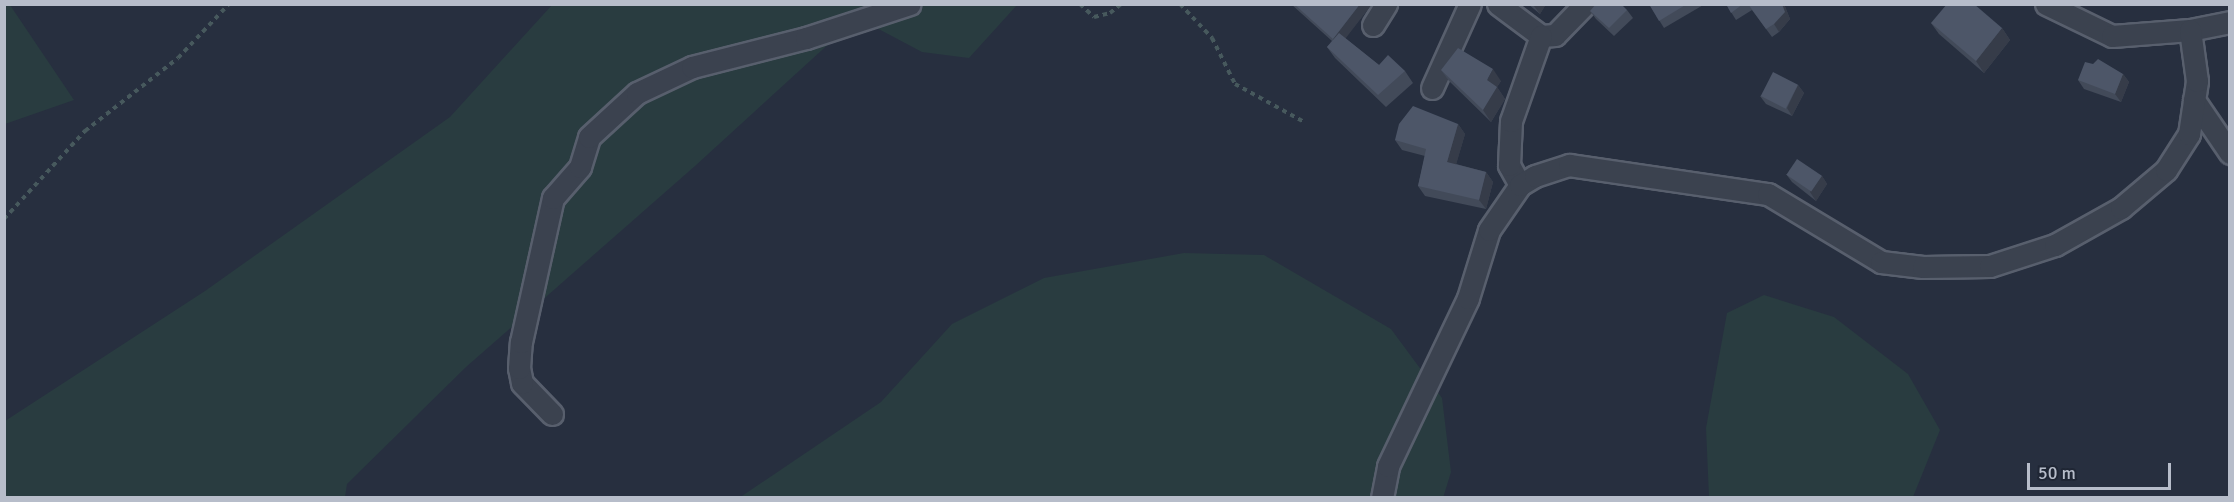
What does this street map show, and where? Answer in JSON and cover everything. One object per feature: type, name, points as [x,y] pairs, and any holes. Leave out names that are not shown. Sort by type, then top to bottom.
[{"type":"street","points":[[552,414],[522,383],[519,368],[521,342],[553,198],[580,167],[589,136],[637,93],[692,67],[806,38],[910,4]]},
{"type":"street","points":[[1373,26],[1386,4]]},
{"type":"street","points":[[1432,88],[1470,4]]},
{"type":"street","points":[[1498,4],[1541,36],[1555,35],[1585,4]]},
{"type":"street","points":[[2046,4],[2112,36],[2190,30],[2229,22]]},
{"type":"street","points":[[1382,498],[1388,466],[1468,298],[1489,230],[1520,185],[1569,165],[1768,194],[1881,262],[1923,267],[1990,266],[2055,245],[2121,208],[2166,170],[2189,134],[2197,81],[2190,30]]},
{"type":"street","points":[[1520,185],[1509,165],[1511,121],[1541,36]]},
{"type":"street","points":[[2194,100],[2229,153]]},
{"type":"path","points":[[4,219],[85,131],[178,58],[229,4]]},
{"type":"path","points":[[1080,4],[1094,17],[1110,13],[1121,4]]},
{"type":"path","points":[[1180,4],[1212,38],[1235,84],[1304,122]]},
{"type":"green space","points":[[4,5],[10,5],[74,100],[5,124]]},
{"type":"green space","points":[[552,5],[1017,5],[969,58],[922,52],[854,16],[833,40],[695,166],[466,367],[347,484],[345,497],[5,498],[5,421],[205,291],[450,117]]},
{"type":"green space","points":[[1184,253],[1264,255],[1391,329],[1442,398],[1451,472],[1443,498],[739,498],[881,402],[952,324],[1044,278]]},
{"type":"green space","points":[[1764,295],[1834,317],[1908,374],[1940,430],[1913,497],[1709,497],[1706,428],[1727,313]]},
{"type":"building","points":[[1294,4],[1360,4],[1333,39]]},
{"type":"building","points":[[1596,4],[1621,4],[1627,10],[1609,28],[1590,11]]},
{"type":"building","points":[[1649,4],[1687,4],[1659,21]]},
{"type":"building","points":[[1726,4],[1743,4],[1731,13]]},
{"type":"building","points":[[1748,4],[1782,4],[1785,12],[1766,29]]},
{"type":"building","points":[[1947,4],[1974,4],[2002,28],[1976,61],[1931,23]]},
{"type":"building","points":[[1339,33],[1379,65],[1388,55],[1405,71],[1378,95],[1327,47]]},
{"type":"building","points":[[1458,48],[1493,69],[1487,80],[1497,87],[1483,110],[1441,70]]},
{"type":"building","points":[[2098,59],[2123,74],[2115,94],[2078,80],[2085,62],[2093,64]]},
{"type":"building","points":[[1773,72],[1798,85],[1786,109],[1761,96]]},
{"type":"building","points":[[1413,106],[1458,124],[1447,162],[1486,172],[1479,200],[1418,186],[1426,149],[1395,140],[1399,124]]},
{"type":"building","points":[[1797,159],[1822,176],[1811,192],[1786,175]]}]
